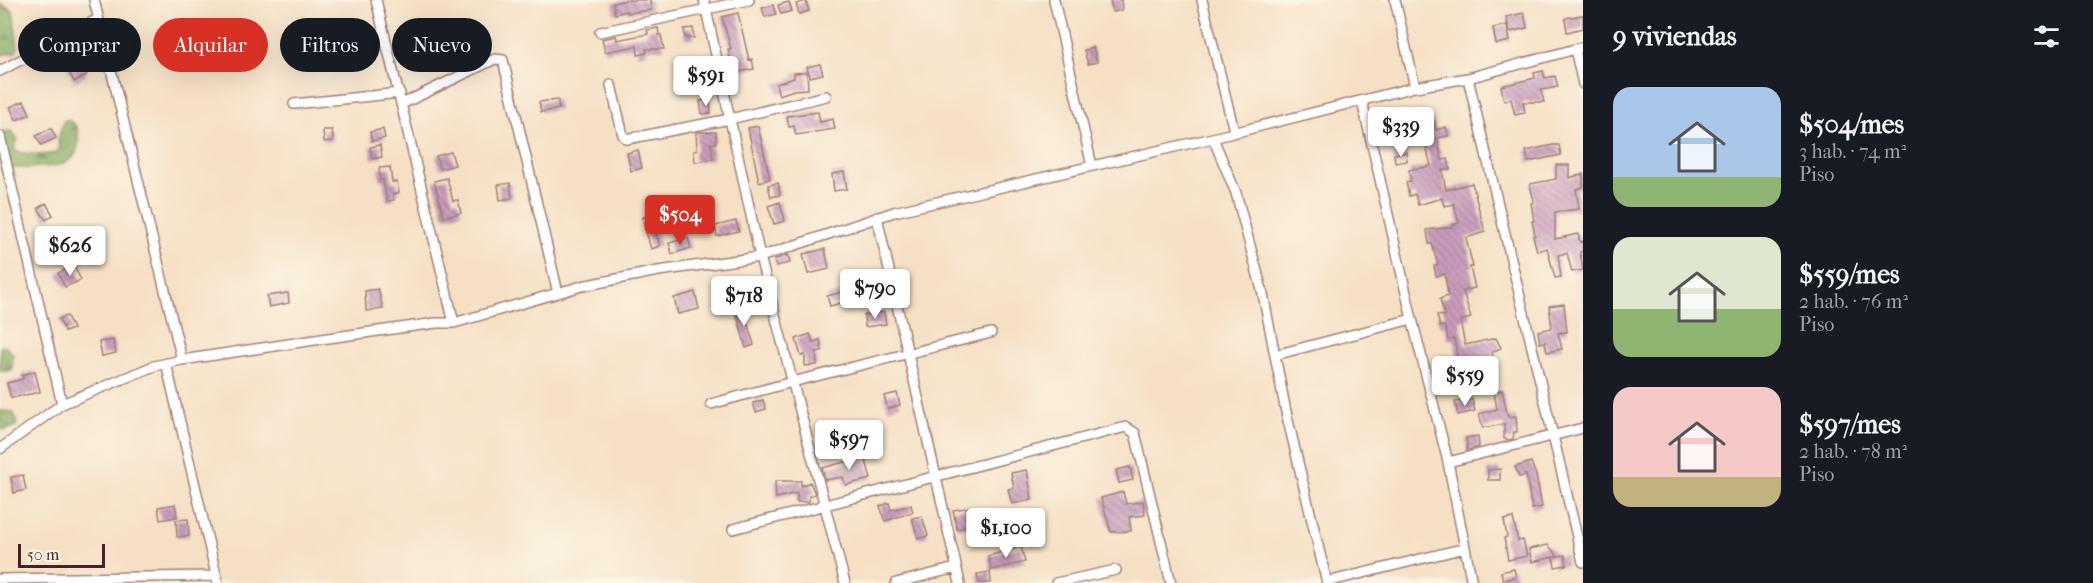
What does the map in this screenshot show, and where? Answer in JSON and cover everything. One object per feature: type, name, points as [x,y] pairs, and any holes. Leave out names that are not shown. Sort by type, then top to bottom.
[{"type":"street","points":[[94,0],[98,18]]},
{"type":"street","points":[[376,0],[454,323]]},
{"type":"street","points":[[704,0],[760,257],[845,583]]},
{"type":"street","points":[[600,32],[749,0]]},
{"type":"street","points":[[1054,0],[1092,166]]},
{"type":"street","points":[[1202,0],[1234,131]]},
{"type":"street","points":[[1395,0],[1415,87]]},
{"type":"street","points":[[0,449],[62,404],[165,363],[436,323],[454,323],[582,286],[658,271],[760,257],[894,212],[1213,138],[1415,87],[1468,78],[1579,48],[1583,84]]},
{"type":"street","points":[[402,104],[495,60],[503,60],[558,293]]},
{"type":"street","points":[[0,70],[18,61]]},
{"type":"street","points":[[111,72],[182,360]]},
{"type":"street","points":[[1468,78],[1583,562]]},
{"type":"street","points":[[611,85],[623,135],[627,139],[730,119],[826,96]]},
{"type":"street","points":[[294,104],[400,93]]},
{"type":"street","points":[[1362,101],[1412,319],[1448,462],[1472,583]]},
{"type":"street","points":[[0,136],[62,404]]},
{"type":"street","points":[[1213,138],[1236,194],[1263,294],[1286,412],[1327,583],[1465,548]]},
{"type":"street","points":[[878,217],[960,583]]},
{"type":"street","points":[[1275,355],[1412,319]]},
{"type":"street","points":[[711,404],[991,333]]},
{"type":"street","points":[[0,579],[218,580],[165,363]]},
{"type":"street","points":[[733,528],[1126,427],[1135,433],[1172,583]]},
{"type":"street","points":[[1448,462],[1583,428]]},
{"type":"street","points":[[896,583],[956,568]]},
{"type":"street","points":[[1056,583],[1116,570]]},
{"type":"green space","points":[[0,4],[13,10],[18,47],[16,52],[0,55]]},
{"type":"green space","points":[[64,120],[69,120],[77,127],[78,146],[72,158],[60,165],[12,168],[15,176],[5,178],[1,168],[0,132],[12,131],[18,140],[14,148],[17,152],[42,155],[56,153],[59,149],[58,139]]},
{"type":"green space","points":[[5,346],[13,354],[12,371],[0,371],[0,347]]},
{"type":"green space","points":[[0,411],[13,412],[17,421],[16,426],[7,430],[0,429]]},
{"type":"building","points":[[626,0],[650,0],[651,10],[615,14],[613,3]]},
{"type":"building","points":[[1110,0],[1121,0],[1122,10],[1113,12]]},
{"type":"building","points":[[806,1],[809,11],[799,14],[796,4]]},
{"type":"building","points":[[789,2],[792,11],[781,14],[778,5]]},
{"type":"building","points":[[773,5],[776,14],[765,17],[762,8]]},
{"type":"building","points":[[738,13],[749,60],[752,59],[754,69],[734,73],[728,49],[731,49],[722,17]]},
{"type":"building","points":[[1524,13],[1527,28],[1510,32],[1506,17]]},
{"type":"building","points":[[1583,15],[1583,28],[1567,32],[1565,18]]},
{"type":"building","points":[[1507,25],[1510,41],[1496,44],[1493,28]]},
{"type":"building","points":[[658,28],[664,49],[646,49],[647,53],[638,55],[637,46],[605,52],[602,39],[616,36],[617,40],[648,34],[647,30]]},
{"type":"building","points":[[693,28],[694,38],[685,38],[684,29]]},
{"type":"building","points":[[1093,47],[1097,62],[1088,64],[1084,50]]},
{"type":"building","points":[[701,63],[704,75],[694,78],[692,65]]},
{"type":"building","points":[[820,64],[823,74],[810,77],[807,67]]},
{"type":"building","points":[[1543,71],[1545,78],[1555,76],[1558,87],[1541,90],[1544,102],[1523,102],[1525,113],[1515,115],[1511,99],[1504,101],[1501,86],[1535,78],[1534,73]]},
{"type":"building","points":[[69,72],[85,72],[87,75],[74,82]]},
{"type":"building","points":[[807,72],[808,89],[794,90],[779,95],[776,84],[794,78],[794,73]]},
{"type":"building","points":[[558,100],[559,109],[541,112],[539,102]]},
{"type":"building","points":[[710,100],[711,113],[702,114],[700,101]]},
{"type":"building","points":[[24,101],[30,114],[16,120],[10,107]]},
{"type":"building","points":[[818,112],[820,122],[833,119],[835,129],[796,135],[794,126],[789,127],[787,116]]},
{"type":"building","points":[[1434,121],[1436,130],[1446,127],[1448,136],[1437,138],[1442,160],[1448,159],[1450,169],[1442,170],[1446,190],[1472,183],[1485,232],[1466,238],[1475,288],[1463,291],[1471,318],[1460,321],[1465,345],[1496,338],[1501,348],[1492,352],[1497,370],[1495,370],[1497,387],[1467,393],[1461,380],[1456,381],[1453,370],[1460,369],[1454,339],[1448,340],[1445,326],[1440,327],[1437,315],[1445,316],[1440,299],[1448,296],[1445,274],[1436,276],[1434,266],[1438,265],[1432,244],[1429,244],[1427,230],[1452,227],[1459,223],[1454,204],[1444,206],[1442,198],[1418,205],[1415,194],[1409,196],[1406,182],[1411,181],[1409,170],[1431,166],[1425,142],[1412,145],[1409,130],[1423,127],[1422,125]]},
{"type":"building","points":[[758,126],[770,179],[759,182],[748,128]]},
{"type":"building","points":[[51,128],[56,138],[41,145],[36,136]]},
{"type":"building","points":[[383,129],[385,138],[372,141],[370,132]]},
{"type":"building","points":[[323,130],[332,130],[333,141],[324,142]]},
{"type":"building","points":[[696,132],[716,132],[716,143],[711,143],[713,159],[695,162]]},
{"type":"building","points":[[380,145],[382,157],[372,159],[370,147]]},
{"type":"building","points":[[1559,145],[1561,155],[1528,162],[1526,151]]},
{"type":"building","points":[[638,150],[642,168],[631,171],[627,153]]},
{"type":"building","points":[[451,152],[455,165],[440,169],[436,156]]},
{"type":"building","points":[[1406,152],[1407,161],[1395,163],[1394,154]]},
{"type":"building","points":[[1556,165],[1569,165],[1569,178],[1583,174],[1583,187],[1576,189],[1579,209],[1555,212],[1555,239],[1578,234],[1580,242],[1583,241],[1583,251],[1580,252],[1583,270],[1572,272],[1567,253],[1558,255],[1561,277],[1555,278],[1547,248],[1537,251],[1533,236],[1535,235],[1531,203],[1534,202],[1530,184],[1556,179]]},
{"type":"building","points":[[390,167],[392,182],[397,182],[399,193],[393,194],[394,200],[387,201],[383,180],[380,180],[379,168]]},
{"type":"building","points":[[844,172],[847,189],[834,191],[832,174]]},
{"type":"building","points":[[447,178],[453,201],[458,200],[461,213],[444,217],[434,181]]},
{"type":"building","points":[[510,183],[512,198],[500,200],[498,185]]},
{"type":"building","points":[[778,183],[780,195],[771,197],[768,185]]},
{"type":"building","points":[[780,202],[785,221],[774,224],[768,206]]},
{"type":"building","points":[[46,203],[53,215],[46,220],[38,208]]},
{"type":"building","points":[[650,215],[660,246],[651,249],[642,218]]},
{"type":"building","points":[[736,221],[739,231],[717,236],[715,226]]},
{"type":"building","points":[[79,238],[83,249],[64,257],[59,246]]},
{"type":"building","points":[[688,238],[691,248],[672,254],[669,243]]},
{"type":"building","points":[[825,249],[829,269],[808,274],[803,254]]},
{"type":"building","points":[[788,255],[790,263],[776,266],[774,260]]},
{"type":"building","points":[[74,266],[81,280],[65,287],[58,273]]},
{"type":"building","points":[[857,288],[859,298],[830,306],[827,296]]},
{"type":"building","points":[[378,289],[383,309],[366,311],[365,291]]},
{"type":"building","points":[[695,292],[699,309],[678,314],[674,298]]},
{"type":"building","points":[[288,293],[289,303],[269,307],[267,296]]},
{"type":"building","points":[[1564,304],[1567,332],[1558,333],[1562,349],[1547,352],[1545,342],[1540,343],[1538,331],[1552,328],[1549,306]]},
{"type":"building","points":[[742,305],[754,345],[746,348],[735,307]]},
{"type":"building","points":[[884,312],[886,324],[865,327],[864,315]]},
{"type":"building","points":[[67,316],[73,329],[65,332],[59,319]]},
{"type":"building","points":[[810,334],[813,342],[820,340],[822,351],[816,352],[817,365],[805,366],[805,355],[801,356],[796,339]]},
{"type":"building","points":[[113,340],[116,353],[102,356],[99,342]]},
{"type":"building","points":[[35,371],[40,392],[11,398],[7,383],[23,379],[22,375]]},
{"type":"building","points":[[1502,390],[1508,417],[1516,416],[1517,432],[1514,432],[1513,439],[1509,440],[1504,439],[1504,424],[1483,428],[1479,414],[1497,409],[1494,392]]},
{"type":"building","points":[[897,393],[900,405],[888,409],[884,396]]},
{"type":"building","points":[[1472,399],[1475,411],[1458,415],[1455,402]]},
{"type":"building","points":[[763,400],[766,409],[756,412],[753,403]]},
{"type":"building","points":[[1478,436],[1479,447],[1467,450],[1466,438]]},
{"type":"building","points":[[865,457],[871,479],[845,485],[843,477],[825,480],[822,468]]},
{"type":"building","points":[[1531,462],[1542,507],[1532,509],[1526,475],[1519,477],[1515,467]]},
{"type":"building","points":[[1130,467],[1133,480],[1119,483],[1116,470]]},
{"type":"building","points":[[1500,469],[1500,480],[1488,480],[1488,470]]},
{"type":"building","points":[[1027,470],[1032,500],[1012,504],[1008,489],[1014,488],[1011,473]]},
{"type":"building","points":[[23,475],[26,490],[14,493],[11,477]]},
{"type":"building","points":[[775,481],[801,481],[801,486],[810,482],[815,494],[809,496],[809,502],[797,502],[797,493],[776,498]]},
{"type":"building","points":[[1123,492],[1126,504],[1143,501],[1145,515],[1129,517],[1131,531],[1111,532],[1101,498]]},
{"type":"building","points":[[889,503],[891,510],[911,505],[913,512],[885,521],[880,506]]},
{"type":"building","points":[[175,504],[177,517],[160,520],[158,507]]},
{"type":"building","points":[[970,507],[974,525],[957,529],[953,510]]},
{"type":"building","points":[[922,516],[928,536],[918,539],[912,518]]},
{"type":"building","points":[[1513,518],[1518,541],[1523,540],[1527,556],[1508,560],[1504,520]]},
{"type":"building","points":[[188,519],[189,536],[177,537],[176,520]]},
{"type":"building","points":[[1548,545],[1558,556],[1532,562],[1529,549]]},
{"type":"building","points":[[1021,547],[1025,562],[991,570],[988,556]]},
{"type":"building","points":[[1565,555],[1567,565],[1555,567],[1553,557]]},
{"type":"building","points":[[1514,569],[1516,577],[1503,580],[1501,572]]},
{"type":"building","points":[[990,572],[991,583],[979,583],[977,574]]}]
